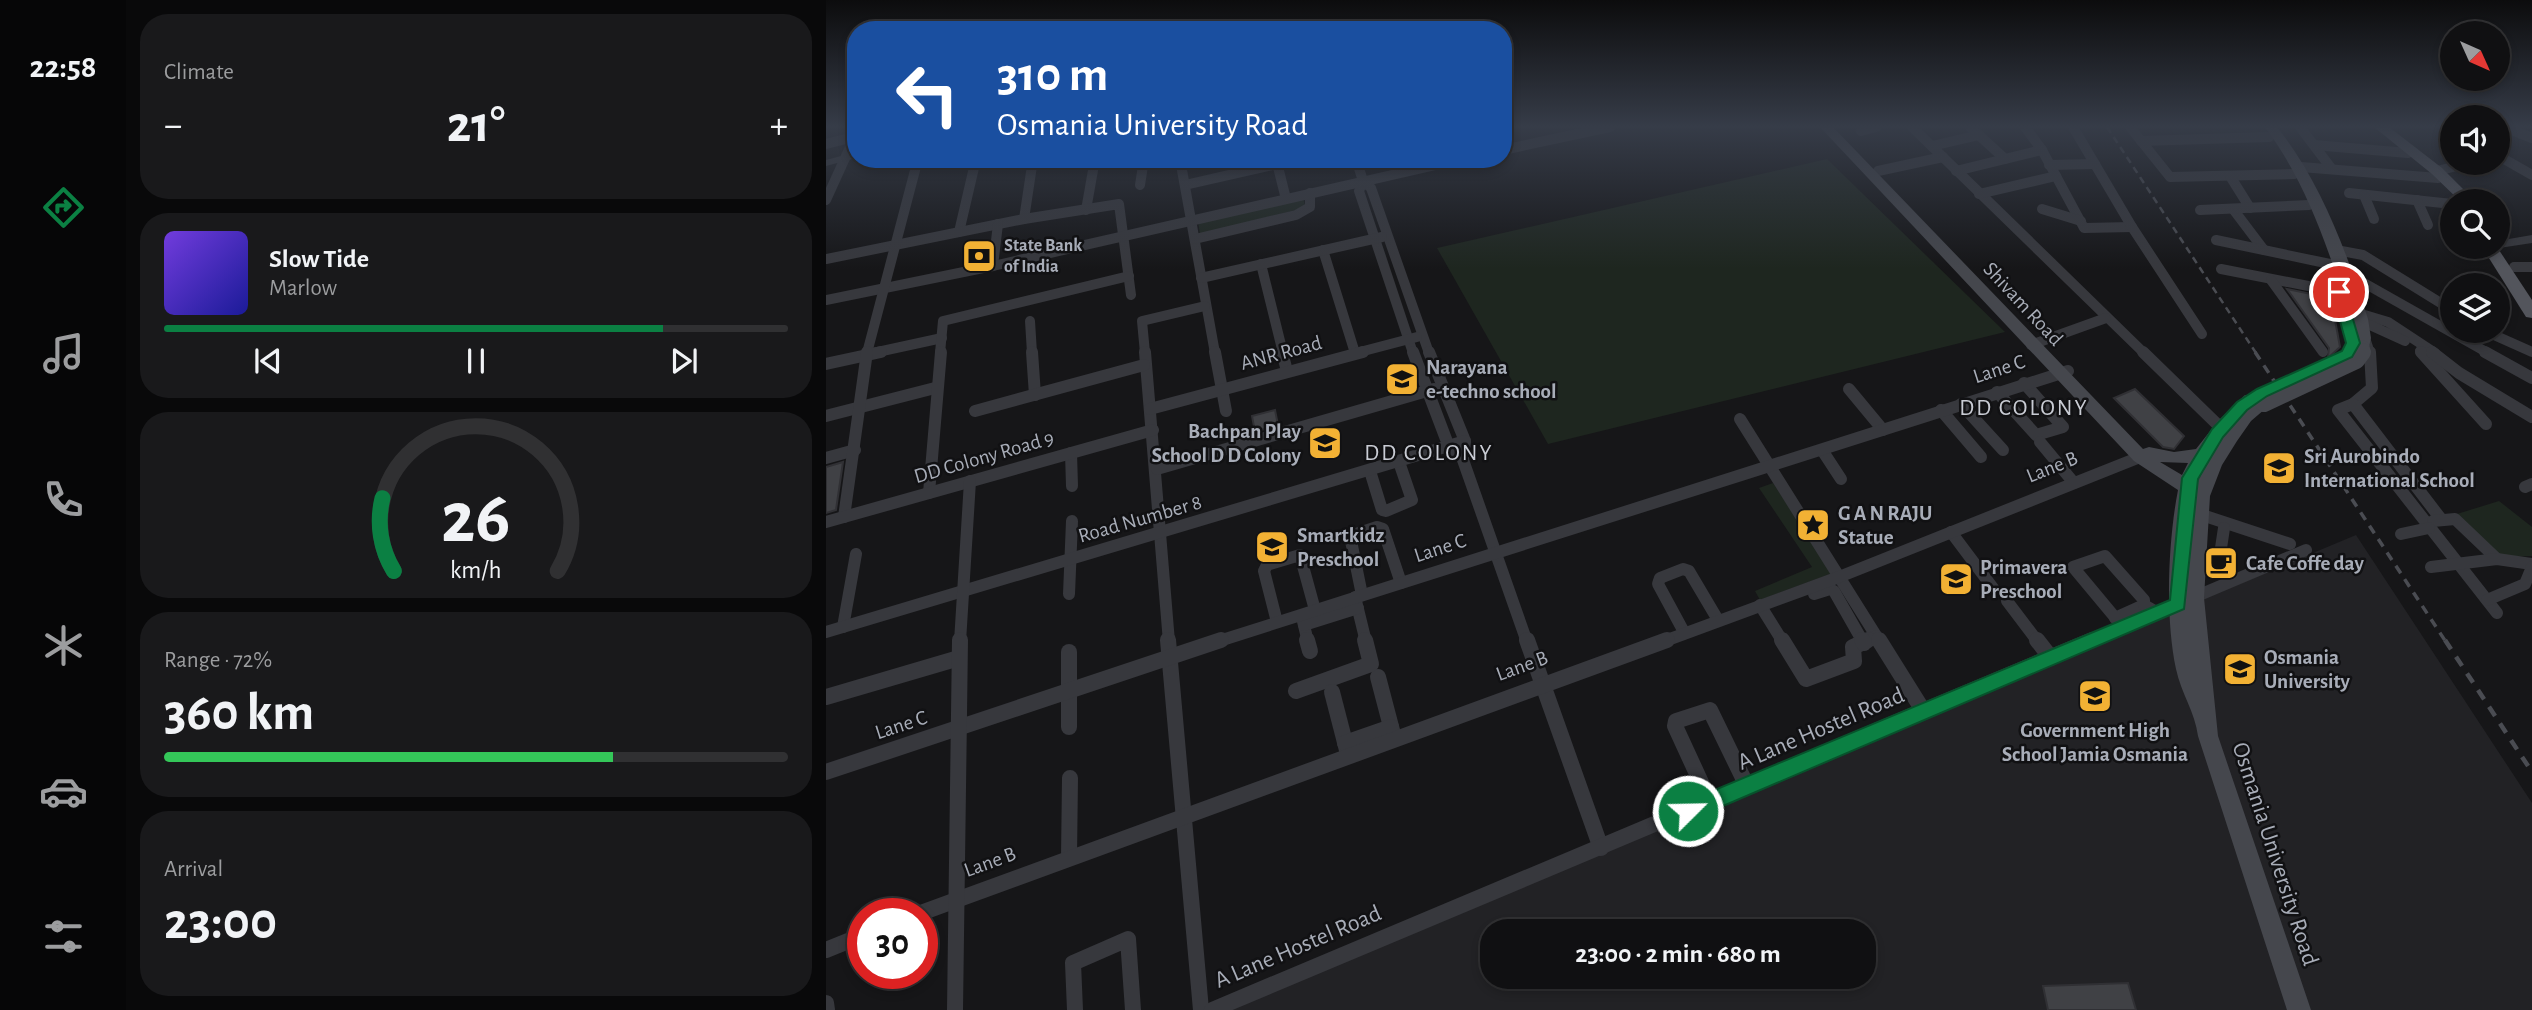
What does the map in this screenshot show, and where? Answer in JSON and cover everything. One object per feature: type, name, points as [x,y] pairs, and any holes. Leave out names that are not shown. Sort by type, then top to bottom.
[{"type":"main road","name":"Shivam Road","points":[[1872,174],[2037,343]]},
{"type":"main road","name":"Shivam Road","points":[[1881,174],[2062,372],[2145,455],[2197,497]]},
{"type":"main road","points":[[2298,174],[2339,292],[2360,342]]},
{"type":"main road","points":[[2299,174],[2336,250],[2359,317],[2360,342]]},
{"type":"main road","points":[[2437,174],[2449,189]]},
{"type":"main road","points":[[2437,174],[2454,189]]},
{"type":"main road","points":[[2503,259],[2532,313]]},
{"type":"main road","points":[[2507,259],[2532,297]]},
{"type":"main road","name":"Osmania University Road","points":[[2299,1010],[2204,715],[2191,692],[2183,663],[2186,601],[2203,455],[2228,426],[2264,403],[2356,360],[2361,356],[2360,342]]},
{"type":"main road","name":"Osmania University Road","points":[[2186,601],[2197,497],[2228,426]]},
{"type":"main road","points":[[2145,455],[2175,458],[2203,455]]},
{"type":"street","points":[[826,200],[840,174]]},
{"type":"street","points":[[844,517],[867,353],[914,174]]},
{"type":"street","points":[[959,232],[972,174]]},
{"type":"street","points":[[1024,219],[1031,174]]},
{"type":"street","points":[[1086,210],[1092,174]]},
{"type":"street","points":[[1140,185],[1142,174]]},
{"type":"street","points":[[1183,174],[1226,411]]},
{"type":"street","points":[[1185,185],[1228,174]]},
{"type":"street","points":[[1279,174],[1286,199]]},
{"type":"street","points":[[1361,174],[1363,181],[1359,191],[1465,441],[1463,460],[1601,848]]},
{"type":"street","points":[[826,300],[993,266],[1394,174]]},
{"type":"street","points":[[1959,174],[2106,318],[2228,426]]},
{"type":"street","points":[[2101,174],[2202,334]]},
{"type":"street","points":[[2168,174],[2170,177],[2255,174]]},
{"type":"street","points":[[1979,194],[2056,176],[2084,228],[2132,227]]},
{"type":"street","points":[[2230,176],[2250,208]]},
{"type":"street","points":[[1195,239],[1296,215],[1310,207],[1310,193]]},
{"type":"street","points":[[2349,193],[2440,203]]},
{"type":"street","points":[[2364,195],[2374,219]]},
{"type":"street","points":[[2417,200],[2428,225]]},
{"type":"street","points":[[826,259],[1024,219],[1119,204],[1132,295]]},
{"type":"street","points":[[2200,210],[2309,205]]},
{"type":"street","points":[[2234,208],[2264,250]]},
{"type":"street","points":[[2042,209],[2081,221]]},
{"type":"street","points":[[993,266],[998,225]]},
{"type":"street","points":[[1201,278],[1380,237]]},
{"type":"street","points":[[1380,237],[1426,391],[1449,447],[1463,460]]},
{"type":"street","points":[[2510,242],[2532,239]]},
{"type":"street","points":[[2216,240],[2330,264]]},
{"type":"street","points":[[1323,250],[1355,353]]},
{"type":"street","points":[[2336,250],[2363,255],[2440,303]]},
{"type":"street","points":[[1261,264],[1287,372]]},
{"type":"street","points":[[2514,267],[2532,267]]},
{"type":"street","points":[[2221,269],[2339,292]]},
{"type":"street","points":[[2344,275],[2532,378]]},
{"type":"street","points":[[929,493],[935,388],[943,321],[1129,276]]},
{"type":"street","points":[[2271,279],[2323,352]]},
{"type":"street","points":[[1201,1010],[1159,534],[1157,470],[1144,365],[1142,321],[1205,306]]},
{"type":"street","points":[[2359,317],[2388,322],[2452,365],[2459,373],[2532,417]]},
{"type":"street","points":[[2359,317],[2427,356],[2486,424]]},
{"type":"street","points":[[2037,343],[2106,318]]},
{"type":"street","points":[[1030,321],[1035,395]]},
{"type":"street","name":"ANR Road","points":[[1150,409],[1422,335]]},
{"type":"street","points":[[826,363],[942,338]]},
{"type":"street","points":[[2360,342],[2370,350],[2372,388],[2353,404],[2338,410],[2427,525],[2460,562],[2497,613]]},
{"type":"street","points":[[2510,342],[2532,352]]},
{"type":"street","points":[[975,411],[1144,365]]},
{"type":"street","name":"Lane C","points":[[826,772],[1171,656],[1278,622],[1316,615],[1495,552],[1770,467],[2062,372]]},
{"type":"street","points":[[1997,392],[2036,435],[2063,427],[2024,383]]},
{"type":"street","points":[[1157,470],[1441,387]]},
{"type":"street","points":[[826,416],[935,388]]},
{"type":"street","points":[[1849,389],[1883,430]]},
{"type":"street","points":[[1964,403],[1995,435]]},
{"type":"street","points":[[1964,403],[2003,450]]},
{"type":"street","points":[[2353,404],[2441,519]]},
{"type":"street","points":[[1941,410],[1981,457]]},
{"type":"street","points":[[1740,419],[1839,577],[1870,639]]},
{"type":"street","name":"DD Colony Road 9","points":[[826,522],[1153,430]]},
{"type":"street","name":"Road Number 8","points":[[826,632],[1465,441]]},
{"type":"street","points":[[2040,442],[2074,483]]},
{"type":"street","points":[[826,458],[855,450]]},
{"type":"street","points":[[1822,450],[1841,479]]},
{"type":"street","points":[[1071,453],[1072,486]]},
{"type":"street","name":"Lane B","points":[[938,906],[1184,815],[1392,732],[1542,683],[1718,620],[1762,609],[2145,455]]},
{"type":"street","points":[[1370,471],[1382,510],[1386,511],[1412,500],[1399,462]]},
{"type":"street","points":[[955,1010],[959,657],[970,481]]},
{"type":"street","points":[[2197,497],[2224,528],[2273,544]]},
{"type":"street","points":[[2197,497],[2290,544]]},
{"type":"street","points":[[2401,534],[2441,519],[2457,520],[2497,559]]},
{"type":"street","points":[[1069,594],[1072,522]]},
{"type":"street","points":[[1296,691],[1371,664],[1350,536],[1377,527],[1383,529],[1401,583]]},
{"type":"street","points":[[2221,548],[2224,528]]},
{"type":"street","points":[[1951,532],[2051,658]]},
{"type":"street","name":"A Lane Hostel Road","points":[[1212,1010],[2051,658],[2151,609],[2186,601],[2306,550]]},
{"type":"street","points":[[843,627],[856,554]]},
{"type":"street","points":[[1278,622],[1264,570],[1267,565],[1300,555],[1316,615],[1310,651]]},
{"type":"street","points":[[2119,623],[2073,567],[2105,556],[2151,609]]},
{"type":"street","points":[[2431,567],[2497,559],[2532,565],[2525,584],[2487,600]]},
{"type":"street","points":[[1684,632],[1658,584],[1660,578],[1684,569],[1689,571],[1718,620]]},
{"type":"street","points":[[1870,639],[1853,649],[1854,662],[1806,679],[1762,609],[1830,589],[1870,639],[1924,712]]},
{"type":"street","points":[[1069,652],[1069,727]]},
{"type":"street","points":[[826,697],[959,657]]},
{"type":"street","points":[[1378,677],[1392,732]]},
{"type":"street","points":[[1332,692],[1347,749]]},
{"type":"street","points":[[1710,802],[1675,726],[1676,721],[1710,710],[1747,786]]},
{"type":"street","points":[[1069,857],[1070,778]]},
{"type":"street","points":[[1075,1010],[1073,963],[1128,939],[1133,1010]]},
{"type":"street","points":[[826,950],[847,942]]},
{"type":"street","points":[[826,1003],[827,1010]]},
{"type":"shaded area","points":[[1761,174],[1843,174],[2005,332],[1548,444],[1437,248]]},
{"type":"shaded area","points":[[1303,197],[1305,206],[1300,209],[1200,234],[1198,221]]},
{"type":"shaded area","points":[[1773,483],[1833,573],[1760,600],[1755,591],[1812,567],[1759,488]]},
{"type":"shaded area","points":[[2499,501],[2532,527],[2532,556],[2502,557],[2457,514]]},
{"type":"shaded area","name":"Osmania University","points":[[2356,535],[2532,803],[2532,1010],[1220,1010]]},
{"type":"building","points":[[2287,289],[2331,298],[2340,347],[2328,358],[2329,348]]},
{"type":"building","points":[[2135,389],[2184,436],[2174,449],[2163,447],[2114,398]]},
{"type":"building","points":[[1275,410],[1278,425],[1255,432],[1252,416]]},
{"type":"building","points":[[843,462],[836,510],[826,513],[826,467]]},
{"type":"building","points":[[2128,983],[2136,1010],[2048,1010],[2043,986]]},
{"type":"railway","points":[[2138,174],[2256,353]]},
{"type":"railway","points":[[2255,352],[2446,642]]},
{"type":"railway","points":[[2445,640],[2532,772]]},
{"type":"place","name":"State Bank of India","points":[[979,256]]},
{"type":"place","name":"Narayana e-techno school","points":[[1402,379]]},
{"type":"place","name":"Bachpan Play School D D Colony","points":[[1325,443]]},
{"type":"place","name":"Sri Aurobindo International School","points":[[2279,468]]},
{"type":"place","name":"G A N RAJU Statue","points":[[1813,525]]},
{"type":"place","name":"Smartkidz Preschool","points":[[1272,547]]},
{"type":"place","name":"Cafe Coffe day","points":[[2221,563]]},
{"type":"place","name":"Primavera Preschool","points":[[1956,579]]},
{"type":"place","name":"Osmania University","points":[[2240,669]]},
{"type":"place","name":"Government High School Jamia Osmania","points":[[2095,696]]},
{"type":"district","name":"DD COLONY","points":[[2024,408]]},
{"type":"district","name":"DD COLONY","points":[[1429,453]]},
{"type":"route","points":[[1688,811],[2178,604],[2190,478],[2217,433],[2242,406],[2262,393],[2347,354],[2353,343],[2339,292]]}]
